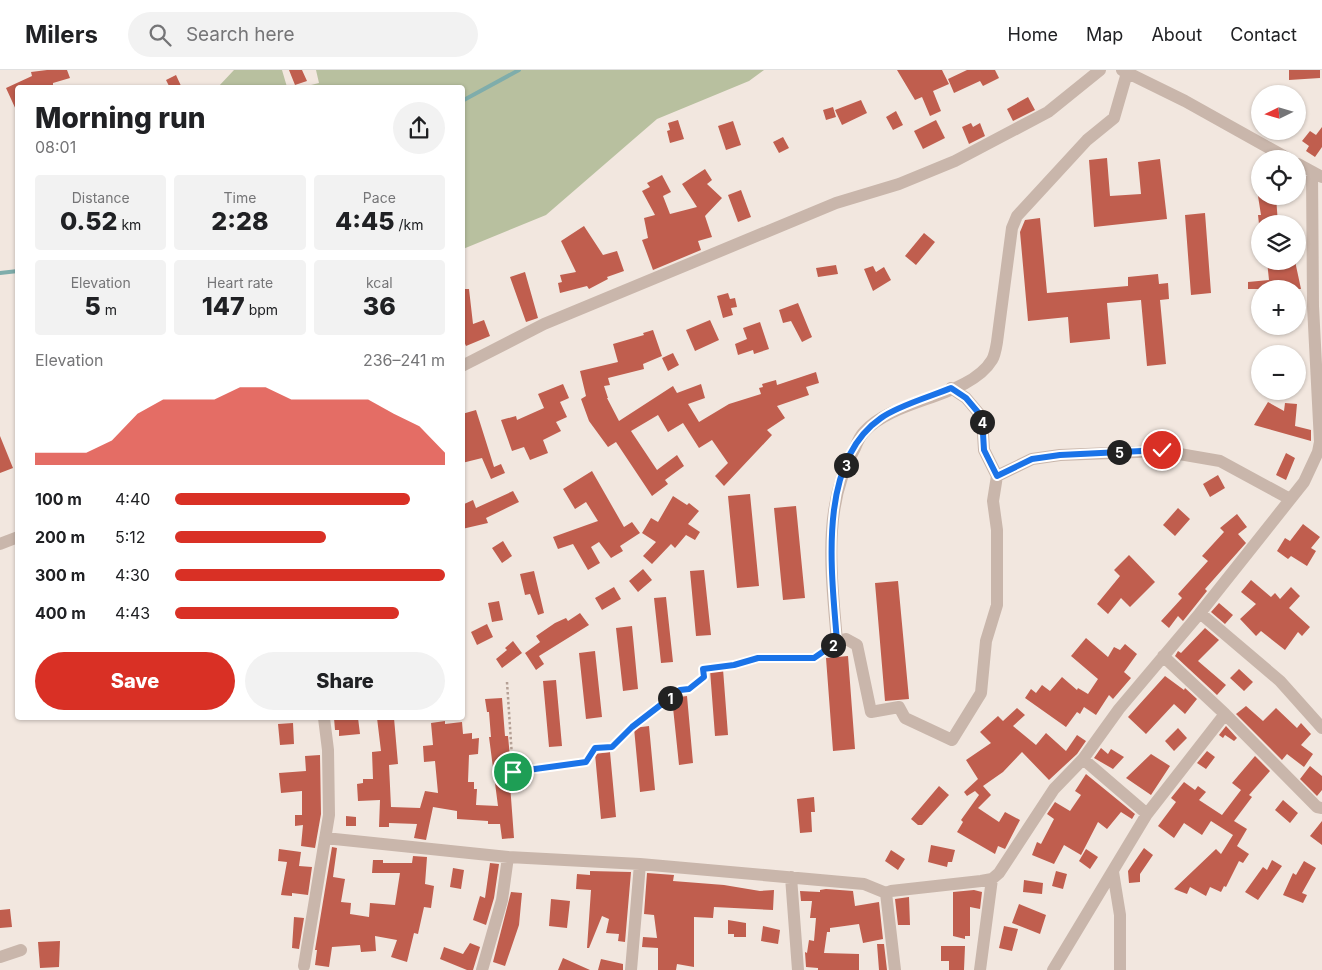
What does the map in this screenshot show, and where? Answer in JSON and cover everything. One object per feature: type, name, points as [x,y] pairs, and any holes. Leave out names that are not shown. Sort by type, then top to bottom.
[{"type":"street","points":[[465,364],[544,324],[836,203],[899,184],[955,161],[1048,112],[1100,70]]},
{"type":"street","points":[[951,388],[966,398],[982,417],[984,450],[997,476],[993,501],[997,530],[997,605],[986,642],[980,693],[952,740],[905,718],[899,707],[871,712],[857,645],[846,639],[837,642],[831,553],[832,523],[841,480],[850,456],[864,432],[882,416],[951,388],[982,372],[992,359],[997,342],[1012,228],[1017,216],[1087,140],[1114,118],[1124,72],[1185,101],[1273,150]]},
{"type":"street","points":[[980,970],[992,879],[1004,866],[1054,788],[1083,759],[1119,708],[1200,613],[1304,482],[1320,454],[1313,306],[1317,175],[1306,169]]},
{"type":"street","points":[[997,476],[1032,459],[1060,455],[1162,450],[1220,461],[1290,499]]},
{"type":"street","points":[[0,544],[15,538]]},
{"type":"street","points":[[1200,613],[1280,681],[1322,728]]},
{"type":"street","points":[[1163,656],[1225,714],[1311,801],[1322,808]]},
{"type":"street","points":[[1053,970],[1146,814],[1225,714]]},
{"type":"street","points":[[304,966],[329,815],[328,750],[324,720]]},
{"type":"street","points":[[1083,759],[1146,814]]},
{"type":"street","points":[[325,838],[508,857],[640,864],[864,884],[886,893],[992,879]]},
{"type":"street","points":[[482,970],[502,900],[508,857]]},
{"type":"street","points":[[631,970],[640,864]]},
{"type":"street","points":[[1113,872],[1120,916],[1120,970]]},
{"type":"street","points":[[791,878],[798,970]]},
{"type":"street","points":[[886,893],[895,970]]},
{"type":"street","points":[[0,957],[21,950]]},
{"type":"path","points":[[507,682],[513,772],[586,762],[595,748],[612,747],[632,727],[680,690],[689,689],[704,677],[703,669],[734,665],[758,658],[814,658],[837,642]]},
{"type":"green space","points":[[234,70],[282,70],[286,85],[220,85]]},
{"type":"green space","points":[[316,70],[764,70],[749,81],[657,119],[546,215],[465,248],[465,85],[311,85],[319,83]]},
{"type":"building","points":[[67,70],[70,78],[53,83],[53,85],[15,85],[15,108],[6,88],[32,76],[31,72]]},
{"type":"building","points":[[289,70],[302,70],[307,81],[295,85]]},
{"type":"building","points":[[897,70],[942,70],[949,84],[933,91],[941,111],[930,116],[922,97],[915,100]]},
{"type":"building","points":[[967,70],[995,70],[999,78],[983,86],[980,81],[954,93],[948,79]]},
{"type":"building","points":[[1289,70],[1320,70],[1320,78],[1289,80]]},
{"type":"building","points":[[176,75],[181,85],[168,85],[166,80]]},
{"type":"building","points":[[1028,97],[1035,110],[1013,121],[1007,109]]},
{"type":"building","points":[[861,100],[867,113],[842,125],[835,110]]},
{"type":"building","points":[[833,107],[836,117],[826,120],[823,110]]},
{"type":"building","points":[[896,111],[903,125],[893,130],[886,117]]},
{"type":"building","points":[[678,120],[684,139],[670,143],[667,131],[670,130],[668,123]]},
{"type":"building","points":[[936,120],[945,138],[923,149],[914,131]]},
{"type":"building","points":[[733,121],[741,145],[726,150],[718,126]]},
{"type":"building","points":[[971,123],[973,127],[980,123],[985,136],[969,144],[962,127]]},
{"type":"building","points":[[1322,127],[1322,147],[1315,157],[1306,151],[1309,146],[1302,141],[1306,140],[1306,136],[1310,131],[1316,135]]},
{"type":"building","points":[[783,137],[789,148],[779,153],[773,142]]},
{"type":"building","points":[[1107,158],[1110,196],[1141,194],[1138,162],[1160,159],[1167,219],[1094,227],[1089,160]]},
{"type":"building","points":[[705,169],[712,180],[707,184],[722,198],[705,216],[712,237],[698,241],[701,250],[653,270],[642,240],[648,238],[644,218],[655,215],[642,191],[650,187],[647,183],[662,175],[671,192],[663,196],[670,214],[697,207],[682,184]]},
{"type":"building","points":[[741,190],[751,217],[738,222],[728,195]]},
{"type":"building","points":[[1259,205],[1277,205],[1277,215],[1261,215]]},
{"type":"building","points":[[1205,213],[1211,293],[1191,295],[1185,215]]},
{"type":"building","points":[[1040,218],[1047,293],[1128,286],[1128,277],[1158,274],[1159,284],[1168,283],[1169,299],[1160,300],[1166,364],[1147,366],[1141,300],[1107,303],[1110,339],[1070,343],[1068,317],[1028,321],[1020,232],[1025,220]]},
{"type":"building","points":[[584,226],[603,255],[617,251],[624,271],[607,277],[608,279],[589,289],[587,286],[560,293],[558,283],[562,282],[560,275],[576,272],[561,241]]},
{"type":"building","points":[[924,233],[935,242],[916,265],[905,256]]},
{"type":"building","points":[[836,265],[838,274],[818,277],[816,268]]},
{"type":"building","points":[[873,266],[876,272],[884,267],[891,280],[873,291],[864,269]]},
{"type":"building","points":[[1268,270],[1297,270],[1299,280],[1269,280]]},
{"type":"building","points":[[525,272],[538,318],[526,322],[510,277]]},
{"type":"building","points":[[1248,282],[1251,282],[1251,289],[1248,289]]},
{"type":"building","points":[[465,289],[469,289],[473,324],[484,320],[490,336],[466,346]]},
{"type":"building","points":[[728,293],[730,299],[735,298],[737,307],[731,308],[733,315],[723,318],[717,296]]},
{"type":"building","points":[[798,303],[812,337],[802,342],[791,321],[783,323],[779,310]]},
{"type":"building","points":[[710,320],[719,340],[695,351],[686,330]]},
{"type":"building","points":[[760,322],[769,349],[754,354],[753,350],[738,355],[735,344],[747,339],[743,328]]},
{"type":"building","points":[[653,330],[662,356],[643,364],[644,369],[608,378],[610,385],[604,386],[607,398],[619,421],[673,386],[677,393],[701,384],[705,398],[688,404],[699,422],[729,404],[761,394],[759,388],[763,387],[762,384],[776,380],[777,385],[816,372],[819,383],[806,387],[809,395],[777,406],[785,418],[767,430],[772,435],[724,486],[715,476],[728,463],[712,440],[699,448],[683,423],[668,432],[658,415],[631,431],[657,470],[677,455],[684,466],[665,480],[668,484],[652,496],[616,442],[608,447],[589,421],[581,399],[586,396],[580,371],[618,362],[613,344],[644,335],[643,333]]},
{"type":"building","points":[[673,353],[679,365],[668,371],[662,358]]},
{"type":"building","points":[[563,384],[569,398],[560,402],[567,417],[556,422],[561,431],[543,440],[548,453],[530,460],[524,447],[512,451],[501,420],[516,416],[517,420],[544,408],[538,394]]},
{"type":"building","points":[[1268,402],[1284,411],[1285,403],[1297,404],[1295,426],[1311,430],[1311,441],[1254,425]]},
{"type":"building","points":[[476,410],[494,467],[501,464],[505,473],[491,479],[482,458],[465,462],[465,413]]},
{"type":"building","points":[[0,436],[13,468],[0,473]]},
{"type":"building","points":[[1286,453],[1295,458],[1286,480],[1276,475]]},
{"type":"building","points":[[592,471],[624,527],[632,522],[640,533],[620,546],[623,551],[611,558],[599,542],[591,547],[600,563],[588,570],[573,544],[558,549],[553,537],[598,521],[586,502],[575,509],[563,489]]},
{"type":"building","points":[[1218,475],[1225,488],[1210,497],[1203,484]]},
{"type":"building","points":[[513,491],[519,502],[486,518],[488,523],[465,528],[465,504],[473,500],[476,508]]},
{"type":"building","points":[[750,494],[759,586],[737,588],[728,496]]},
{"type":"building","points":[[673,496],[687,505],[689,503],[699,511],[688,524],[700,532],[695,540],[686,535],[675,548],[671,544],[652,564],[643,556],[656,542],[642,533],[651,518],[658,522]]},
{"type":"building","points":[[796,506],[805,598],[783,600],[774,508]]},
{"type":"building","points":[[1178,508],[1190,519],[1175,536],[1163,525]]},
{"type":"building","points":[[1237,514],[1247,527],[1238,534],[1246,543],[1205,589],[1207,591],[1183,621],[1178,616],[1169,628],[1161,621],[1182,598],[1178,594],[1208,561],[1202,556],[1224,532],[1220,528]]},
{"type":"building","points":[[1303,524],[1320,537],[1311,548],[1316,551],[1307,566],[1291,556],[1288,559],[1277,551],[1285,538],[1290,541]]},
{"type":"building","points":[[503,541],[512,556],[502,563],[492,548]]},
{"type":"building","points":[[1129,555],[1155,582],[1130,607],[1121,598],[1108,614],[1097,604],[1120,576],[1114,570]]},
{"type":"building","points":[[643,569],[652,580],[638,592],[629,581]]},
{"type":"building","points":[[704,570],[711,635],[696,636],[690,571]]},
{"type":"building","points":[[534,571],[544,613],[538,615],[530,594],[525,595],[520,574]]},
{"type":"building","points":[[1251,580],[1271,597],[1275,593],[1280,599],[1291,587],[1300,596],[1289,608],[1310,627],[1302,636],[1298,632],[1285,650],[1261,631],[1256,636],[1240,619],[1256,604],[1241,592]]},
{"type":"building","points":[[898,581],[909,699],[885,701],[875,583]]},
{"type":"building","points":[[614,587],[621,599],[602,610],[595,598]]},
{"type":"building","points":[[666,597],[673,662],[661,663],[654,598]]},
{"type":"building","points":[[499,601],[503,620],[492,622],[488,603]]},
{"type":"building","points":[[1219,603],[1233,615],[1225,624],[1211,612]]},
{"type":"building","points":[[580,613],[589,625],[539,656],[544,664],[536,670],[525,653],[540,642],[536,636],[555,623],[566,618],[568,621]]},
{"type":"building","points":[[487,624],[493,637],[477,645],[471,632]]},
{"type":"building","points":[[632,626],[638,689],[623,691],[616,628]]},
{"type":"building","points":[[1205,628],[1219,640],[1198,661],[1226,685],[1217,695],[1175,656],[1178,651],[1181,653]]},
{"type":"building","points":[[1086,638],[1108,657],[1114,647],[1120,650],[1125,644],[1137,654],[1124,672],[1131,678],[1113,699],[1109,695],[1096,715],[1084,707],[1080,714],[1077,712],[1066,727],[1025,698],[1031,689],[1036,693],[1042,685],[1050,691],[1062,677],[1077,690],[1078,688],[1088,694],[1098,679],[1071,656]]},
{"type":"building","points":[[513,641],[522,653],[502,668],[496,659],[507,650],[505,648]]},
{"type":"building","points":[[595,651],[602,717],[586,719],[579,653]]},
{"type":"building","points":[[848,656],[855,749],[833,751],[826,658]]},
{"type":"building","points":[[723,669],[728,735],[715,736],[710,670]]},
{"type":"building","points":[[1239,669],[1253,682],[1244,691],[1230,678]]},
{"type":"building","points":[[1165,676],[1184,690],[1185,688],[1197,699],[1185,714],[1174,704],[1146,734],[1128,717]]},
{"type":"building","points":[[556,680],[562,746],[549,747],[543,681]]},
{"type":"building","points":[[687,696],[693,763],[679,765],[672,698]]},
{"type":"building","points":[[502,698],[505,736],[508,736],[510,757],[508,757],[514,838],[502,839],[500,824],[488,824],[488,821],[457,819],[457,811],[433,807],[426,840],[414,838],[417,824],[389,823],[389,827],[379,827],[380,800],[358,801],[357,784],[363,783],[363,779],[373,779],[372,752],[381,751],[377,720],[394,720],[398,764],[389,765],[391,807],[420,808],[425,791],[438,793],[435,761],[424,762],[423,746],[433,745],[431,723],[445,721],[445,724],[462,722],[463,734],[472,733],[472,739],[479,738],[478,754],[469,755],[468,782],[474,782],[474,789],[477,789],[476,805],[498,806],[489,737],[491,737],[489,712],[487,712],[485,699]]},
{"type":"building","points":[[1246,706],[1263,721],[1276,708],[1297,728],[1301,723],[1311,734],[1301,745],[1313,754],[1304,767],[1287,754],[1282,760],[1236,714]]},
{"type":"building","points":[[1017,708],[1025,715],[1013,726],[1036,745],[1046,733],[1066,751],[1077,735],[1086,741],[1077,754],[1049,780],[1022,752],[1003,772],[983,786],[991,795],[978,808],[999,822],[1005,812],[1020,820],[1005,849],[998,846],[995,854],[957,832],[963,822],[961,820],[979,795],[975,791],[967,796],[964,792],[978,779],[966,760],[991,743],[980,732],[998,716],[1003,721]]},
{"type":"building","points":[[334,720],[358,720],[360,734],[339,736],[339,730],[335,730]]},
{"type":"building","points":[[293,723],[294,744],[280,745],[278,724]]},
{"type":"building","points":[[649,726],[655,790],[640,792],[634,728]]},
{"type":"building","points":[[1226,726],[1237,738],[1234,741],[1225,735],[1223,738],[1219,735]]},
{"type":"building","points":[[1178,728],[1187,738],[1174,751],[1165,741]]},
{"type":"building","points":[[1101,748],[1108,754],[1111,749],[1124,757],[1113,769],[1094,758]]},
{"type":"building","points":[[1207,751],[1215,757],[1206,769],[1197,763]]},
{"type":"building","points":[[610,752],[616,817],[601,819],[595,754]]},
{"type":"building","points":[[1151,754],[1170,766],[1151,795],[1126,778]]},
{"type":"building","points":[[320,755],[321,814],[315,848],[301,846],[303,825],[295,826],[295,815],[302,815],[302,791],[281,793],[279,773],[306,771],[305,756]]},
{"type":"building","points":[[1255,756],[1270,771],[1249,795],[1252,797],[1234,821],[1247,829],[1237,846],[1249,854],[1243,863],[1239,861],[1226,887],[1224,886],[1221,892],[1210,887],[1206,896],[1190,887],[1187,894],[1174,889],[1216,849],[1221,854],[1233,835],[1211,821],[1202,835],[1184,823],[1174,838],[1158,826],[1176,802],[1171,798],[1184,782],[1195,790],[1198,786],[1206,792],[1199,800],[1222,815],[1241,790],[1232,783]]},
{"type":"building","points":[[1310,766],[1322,776],[1322,790],[1317,796],[1300,779]]},
{"type":"building","points":[[1086,774],[1135,814],[1132,819],[1121,812],[1107,829],[1098,822],[1081,855],[1064,845],[1054,864],[1032,855],[1037,842],[1041,844],[1054,819],[1047,814],[1055,802],[1070,811],[1081,795],[1075,791]]},
{"type":"building","points":[[939,786],[949,795],[922,825],[918,825],[911,819]]},
{"type":"building","points":[[814,797],[815,812],[811,812],[812,832],[800,833],[797,799]]},
{"type":"building","points":[[1283,800],[1298,813],[1290,823],[1275,810]]},
{"type":"building","points":[[346,816],[356,817],[356,826],[346,826]]},
{"type":"building","points":[[1322,821],[1322,845],[1310,836]]},
{"type":"building","points":[[931,845],[955,850],[952,862],[948,862],[947,867],[928,862]]},
{"type":"building","points":[[332,847],[337,848],[333,877],[345,879],[341,902],[351,903],[350,914],[369,917],[370,903],[395,905],[400,873],[372,873],[373,860],[383,860],[383,863],[412,863],[413,856],[427,857],[425,884],[434,886],[431,908],[424,907],[418,934],[414,933],[407,962],[391,957],[397,940],[375,936],[376,951],[361,952],[360,945],[332,947],[329,967],[315,965],[317,950],[315,950]]},
{"type":"building","points":[[1144,848],[1153,855],[1140,874],[1140,882],[1129,883],[1128,871]]},
{"type":"building","points":[[279,849],[301,852],[299,866],[312,867],[308,895],[292,893],[292,896],[281,895],[287,862],[278,861]]},
{"type":"building","points":[[1086,849],[1098,857],[1090,869],[1079,861]]},
{"type":"building","points":[[891,850],[905,859],[898,870],[885,861]]},
{"type":"building","points":[[1272,860],[1282,866],[1258,900],[1245,892],[1263,867],[1267,870]]},
{"type":"building","points":[[1304,861],[1316,868],[1302,893],[1307,895],[1303,903],[1283,895],[1293,873],[1296,875]]},
{"type":"building","points":[[490,863],[499,864],[494,898],[486,925],[473,920],[480,896],[485,898]]},
{"type":"building","points":[[453,868],[464,870],[461,889],[450,887]]},
{"type":"building","points":[[590,871],[631,872],[625,942],[618,941],[619,934],[606,933],[609,919],[602,916],[589,948],[587,948],[591,890],[576,889],[577,874],[590,875]]},
{"type":"building","points":[[1056,871],[1067,874],[1063,889],[1052,886]]},
{"type":"building","points":[[647,873],[674,875],[673,881],[724,885],[760,891],[774,890],[773,910],[714,907],[713,918],[694,917],[694,967],[677,964],[676,970],[658,970],[658,948],[642,947],[643,937],[657,938],[654,915],[644,914]]},
{"type":"building","points":[[1024,880],[1043,883],[1042,894],[1023,892]]},
{"type":"building","points":[[820,890],[853,891],[855,906],[879,902],[883,939],[863,943],[859,924],[830,928],[830,932],[827,932],[824,953],[859,954],[859,970],[818,970],[818,968],[806,967],[805,952],[807,953],[809,940],[814,941],[816,918],[810,918],[812,901],[801,901],[800,891],[820,892]]},
{"type":"building","points":[[974,890],[982,892],[980,909],[970,907],[970,936],[965,936],[965,939],[953,936],[953,892]]},
{"type":"building","points":[[511,892],[522,893],[519,925],[505,966],[493,962]]},
{"type":"building","points":[[909,897],[910,925],[898,925],[895,899]]},
{"type":"building","points":[[551,899],[570,901],[567,928],[549,926]]},
{"type":"building","points":[[1019,904],[1046,915],[1040,934],[1012,923]]},
{"type":"building","points":[[10,909],[12,927],[0,928],[0,910]]},
{"type":"building","points":[[294,917],[304,918],[299,949],[292,948]]},
{"type":"building","points":[[728,920],[746,923],[746,937],[734,937],[734,934],[728,934]]},
{"type":"building","points":[[763,926],[780,930],[778,944],[761,941]]},
{"type":"building","points":[[1004,926],[1018,929],[1012,951],[999,948]]},
{"type":"building","points":[[60,941],[59,967],[40,968],[38,942]]},
{"type":"building","points":[[470,943],[480,947],[473,970],[467,970],[440,959],[444,947],[463,954]]},
{"type":"building","points":[[877,944],[884,944],[887,970],[879,970]]},
{"type":"building","points":[[941,946],[965,946],[964,970],[949,970],[949,961],[941,961]]},
{"type":"building","points":[[563,958],[590,970],[558,970]]},
{"type":"building","points":[[601,959],[623,964],[623,970],[598,970]]},
{"type":"waterway","points":[[465,99],[519,70]]},
{"type":"waterway","points":[[0,273],[15,271]]},
{"type":"route","points":[[513,772],[586,762],[595,748],[612,747],[632,727],[680,690],[689,689],[704,677],[703,669],[734,665],[758,658],[814,658],[837,642],[831,553],[832,523],[841,480],[850,456],[864,432],[882,416],[951,388],[966,398],[982,417],[984,450],[997,476],[1032,459],[1060,455],[1162,450]]}]
